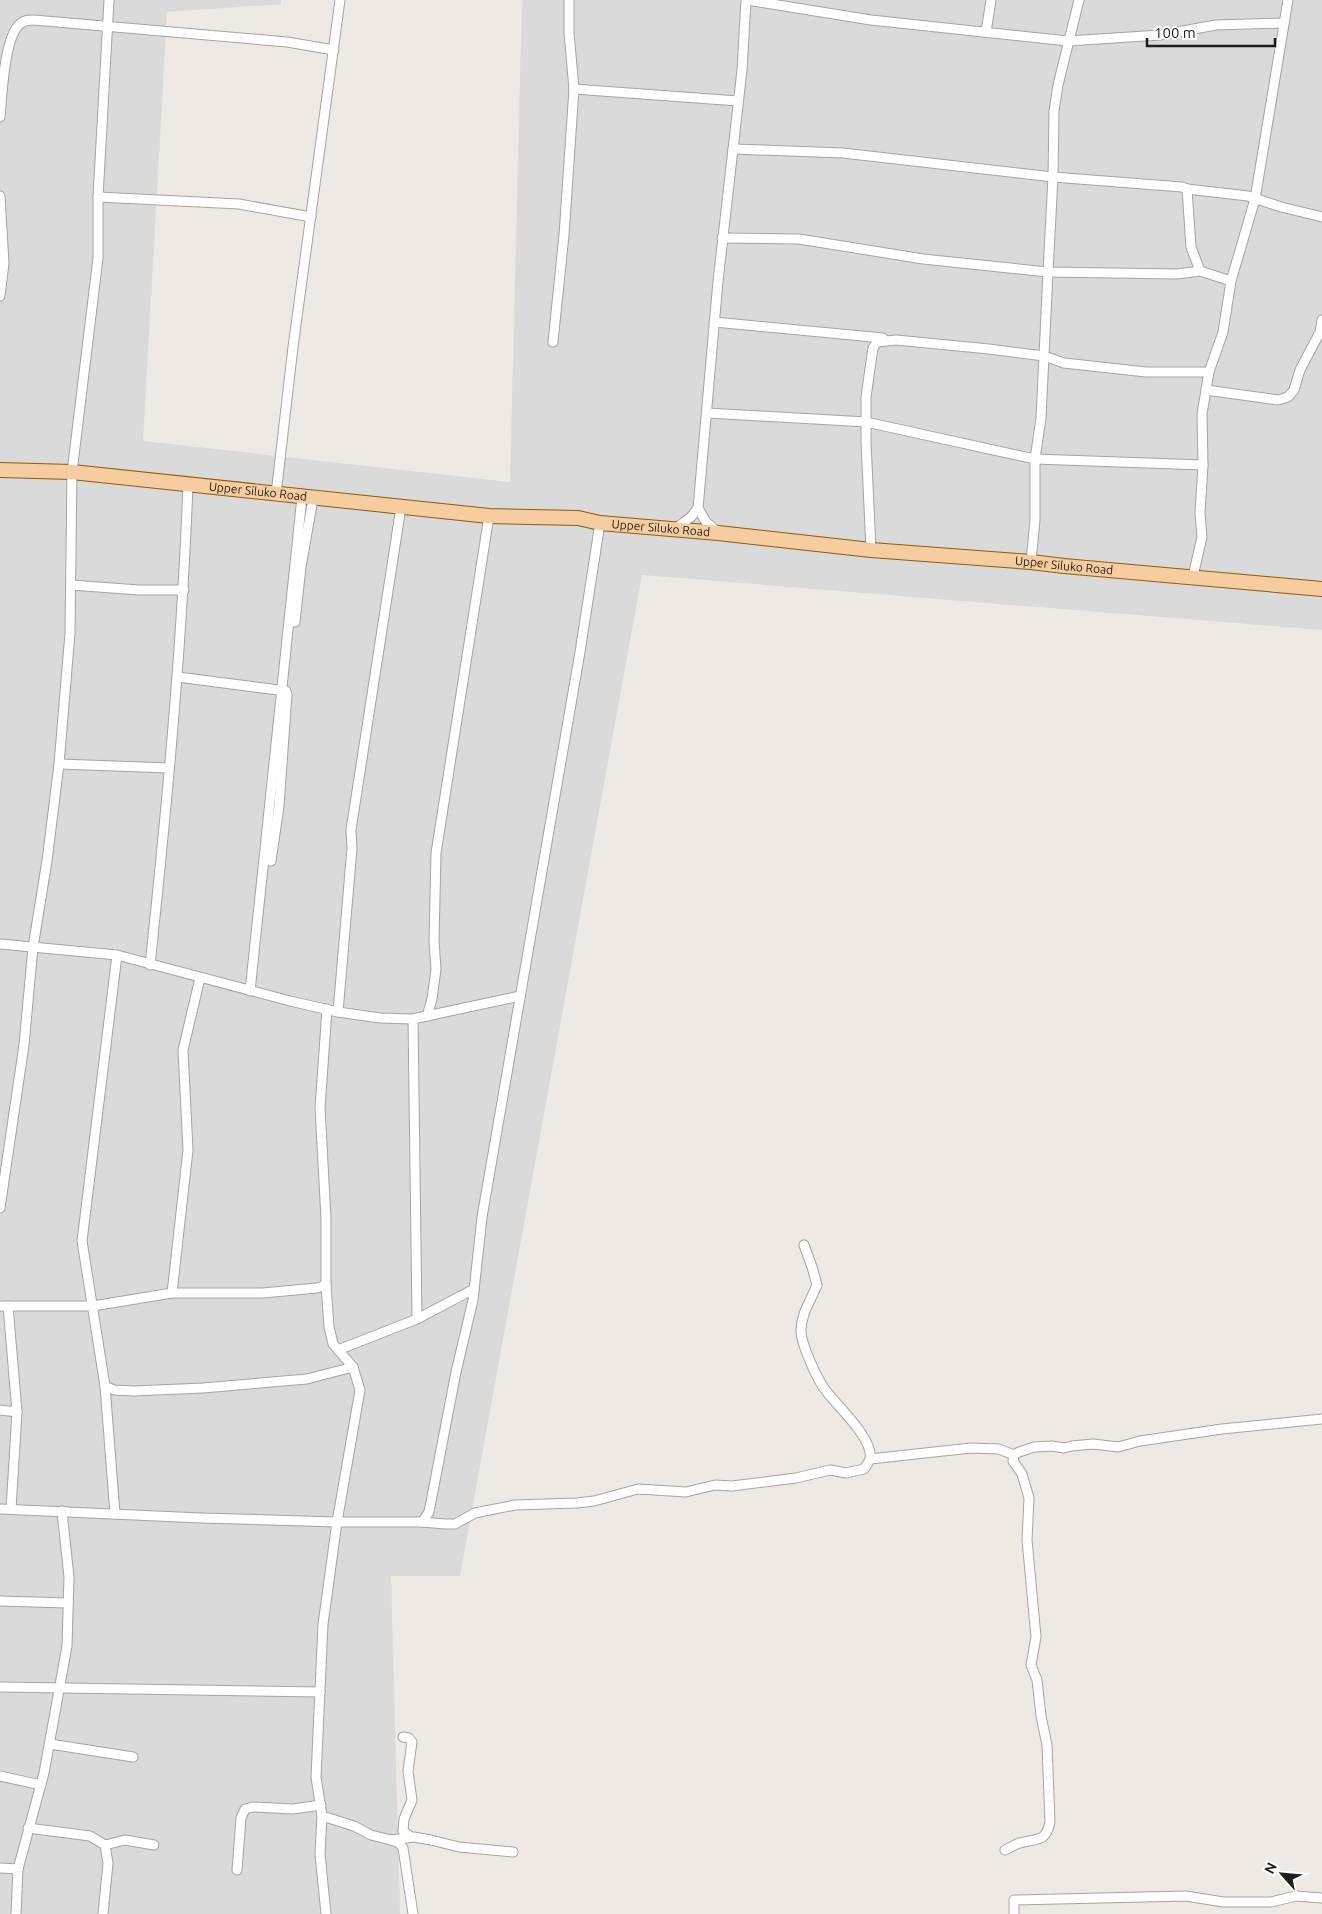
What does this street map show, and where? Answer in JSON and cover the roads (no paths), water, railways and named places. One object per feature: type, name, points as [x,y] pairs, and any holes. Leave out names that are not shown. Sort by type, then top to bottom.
[{"type":"main road","name":"Upper Siluko Road","points":[[0,470],[72,472],[489,516],[578,518],[600,523],[718,533],[871,550],[1322,588]]},
{"type":"street","points":[[0,1208],[24,1045],[32,947],[47,861],[59,764],[70,633],[72,472],[98,258],[98,197],[109,0]]},
{"type":"street","points":[[276,494],[293,346],[340,0]]},
{"type":"street","points":[[553,342],[564,235],[574,89],[569,33],[569,0]]},
{"type":"street","points":[[675,529],[691,517],[698,508],[722,238],[733,149],[747,0],[871,20],[1068,40],[1160,35],[1216,25],[1284,23]]},
{"type":"street","points":[[986,32],[991,0]]},
{"type":"street","points":[[1031,562],[1035,520],[1035,459],[1041,418],[1053,177],[1054,111],[1068,40],[1079,0]]},
{"type":"street","points":[[1193,576],[1202,538],[1200,513],[1203,465],[1202,414],[1209,372],[1223,332],[1231,281],[1255,199],[1288,0]]},
{"type":"street","points":[[0,117],[5,63],[10,43],[18,25],[25,21],[34,20],[287,42],[334,50]]},
{"type":"street","points":[[574,89],[738,101]]},
{"type":"street","points":[[733,149],[844,153],[1053,177],[1182,187],[1248,196],[1322,217]]},
{"type":"street","points":[[1187,189],[1191,248],[1200,271]]},
{"type":"street","points":[[0,196],[4,263],[0,296]]},
{"type":"street","points":[[98,197],[239,204],[310,217]]},
{"type":"street","points":[[722,238],[799,239],[923,259],[1048,272],[1177,274],[1200,271],[1231,281]]},
{"type":"street","points":[[1206,390],[1278,400],[1288,397],[1294,390],[1300,370],[1320,332],[1322,320]]},
{"type":"street","points":[[714,322],[989,349],[1044,356],[1064,363],[1146,372],[1209,372]]},
{"type":"street","points":[[871,550],[866,397],[873,348],[877,342],[896,340]]},
{"type":"street","points":[[706,413],[866,422],[1035,459],[1203,465]]},
{"type":"street","points":[[150,965],[184,590],[188,484]]},
{"type":"street","points":[[250,991],[284,689],[301,566],[308,498]]},
{"type":"street","points":[[338,1012],[352,848],[351,830],[401,507]]},
{"type":"street","points":[[698,508],[706,522],[718,533]]},
{"type":"street","points":[[426,1016],[432,999],[436,969],[434,941],[436,853],[489,516]]},
{"type":"street","points":[[422,1522],[430,1509],[474,1289],[482,1218],[578,662],[600,523]]},
{"type":"street","points":[[72,585],[138,590],[184,590]]},
{"type":"street","points":[[177,675],[284,689]]},
{"type":"street","points":[[271,861],[279,806],[284,689]]},
{"type":"street","points":[[59,764],[169,768]]},
{"type":"street","points":[[0,944],[118,955],[250,991],[338,1012],[380,1018],[413,1019],[520,996]]},
{"type":"street","points":[[115,1514],[105,1386],[94,1306],[82,1241],[118,955]]},
{"type":"street","points":[[172,1293],[188,1150],[183,1050],[200,978]]},
{"type":"street","points":[[326,1914],[320,1854],[322,1816],[316,1777],[323,1624],[337,1522],[360,1390],[353,1367],[333,1344],[329,1327],[320,1108],[327,1009]]},
{"type":"street","points":[[413,1019],[418,1319]]},
{"type":"street","points":[[0,1509],[201,1518],[455,1524],[475,1513],[515,1505],[594,1501],[638,1489],[686,1492],[715,1485],[732,1486],[796,1478],[830,1470],[846,1473],[864,1469],[870,1460],[868,1446],[851,1419],[825,1390],[803,1346],[800,1330],[804,1311],[817,1285],[804,1245]]},
{"type":"street","points":[[11,1509],[17,1412],[4,1306],[94,1306],[172,1293],[262,1293],[317,1288],[326,1285]]},
{"type":"street","points":[[338,1350],[418,1319],[474,1289]]},
{"type":"street","points":[[105,1386],[114,1390],[134,1391],[203,1388],[307,1379],[353,1367]]},
{"type":"street","points":[[0,1410],[17,1412]]},
{"type":"street","points":[[870,1460],[971,1448],[999,1449],[1014,1455],[1034,1447],[1052,1446],[1064,1448],[1093,1444],[1118,1447],[1140,1441],[1222,1429],[1322,1419]]},
{"type":"street","points":[[1005,1850],[1018,1843],[1044,1837],[1048,1832],[1050,1822],[1047,1745],[1041,1716],[1037,1680],[1031,1665],[1036,1637],[1027,1540],[1029,1498],[1022,1474],[1013,1461],[1014,1455]]},
{"type":"street","points":[[16,1914],[18,1870],[50,1744],[67,1646],[69,1577],[62,1511]]},
{"type":"street","points":[[0,1601],[68,1603]]},
{"type":"street","points":[[0,1687],[320,1692]]},
{"type":"street","points":[[403,1737],[409,1738],[412,1742],[408,1771],[412,1800],[402,1826],[403,1831],[411,1837]]},
{"type":"street","points":[[50,1744],[133,1757]]},
{"type":"street","points":[[0,1776],[41,1785]]},
{"type":"street","points":[[237,1870],[241,1818],[245,1809],[253,1806],[293,1808],[321,1805]]},
{"type":"street","points":[[322,1816],[354,1826],[371,1835],[399,1842],[403,1848],[413,1903],[413,1914]]},
{"type":"street","points":[[28,1828],[90,1836],[105,1845],[125,1840],[154,1846]]},
{"type":"street","points":[[391,1840],[411,1837],[459,1847],[513,1852]]},
{"type":"street","points":[[103,1914],[108,1863],[105,1845]]},
{"type":"street","points":[[0,1868],[18,1870]]},
{"type":"street","points":[[1014,1914],[1014,1900],[1186,1896],[1223,1902],[1271,1902],[1296,1896],[1322,1898]]}]
